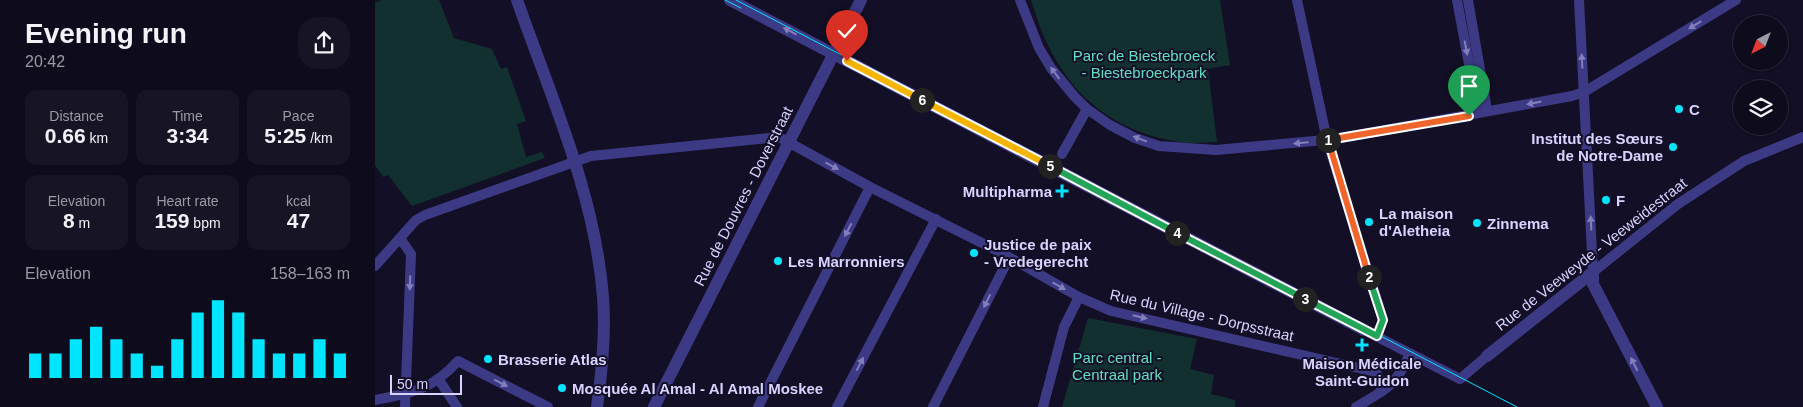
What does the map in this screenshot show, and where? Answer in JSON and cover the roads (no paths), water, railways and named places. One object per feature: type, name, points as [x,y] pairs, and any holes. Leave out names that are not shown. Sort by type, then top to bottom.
[{"type":"street","points":[[517,0],[574,162],[593,225],[603,298],[602,368],[597,407]]},
{"type":"street","name":"Rue de Douvres - Doverstraat","points":[[654,407],[861,0]]},
{"type":"street","points":[[1020,0],[1033,35],[1051,68],[1087,109],[1110,125],[1135,138],[1171,148],[1216,150],[1327,140],[1469,116],[1482,111],[1495,111],[1584,92],[1736,0]]},
{"type":"street","points":[[1297,0],[1327,140],[1383,320],[1377,336]]},
{"type":"street","points":[[1457,0],[1482,111]]},
{"type":"street","points":[[1468,0],[1482,111]]},
{"type":"street","points":[[1579,0],[1593,284],[1657,407]]},
{"type":"street","points":[[1716,0],[1716,12]]},
{"type":"street","points":[[734,1],[1410,354],[1399,377],[1391,386],[1356,407]]},
{"type":"street","points":[[1062,154],[1087,109]]},
{"type":"street","name":"Rue du Village - Dorpsstraat","points":[[376,263],[416,220],[425,215],[574,162],[603,154],[771,136],[779,137],[936,219],[1079,297],[1111,310],[1376,372],[1381,384],[1381,392]]},
{"type":"street","name":"Rue de Veeweyde - Veeweidestraat","points":[[1410,354],[1460,379],[1686,199],[1744,161],[1798,144],[1803,138]]},
{"type":"street","points":[[758,407],[870,186]]},
{"type":"street","points":[[837,407],[936,219]]},
{"type":"street","points":[[400,238],[411,254],[405,407]]},
{"type":"street","points":[[933,407],[1009,258]]},
{"type":"street","points":[[1043,407],[1063,327],[1079,297]]},
{"type":"street","points":[[375,400],[423,389],[439,380],[458,361],[548,407]]},
{"type":"street","points":[[439,380],[457,407]]},
{"type":"tram line","points":[[725,0],[741,8]]},
{"type":"tram line","points":[[736,0],[1517,407]]},
{"type":"place","name":"C","points":[[1679,109]]},
{"type":"place","name":"Institut des Sœurs de Notre-Dame","points":[[1673,147]]},
{"type":"place","name":"Multipharma","points":[[1062,191]]},
{"type":"place","name":"F","points":[[1606,200]]},
{"type":"place","name":"La maison d'Aletheia","points":[[1369,222]]},
{"type":"place","name":"Zinnema","points":[[1477,223]]},
{"type":"place","name":"Justice de paix - Vredegerecht","points":[[974,253]]},
{"type":"place","name":"Les Marronniers","points":[[778,261]]},
{"type":"place","name":"Maison Médicale Saint-Guidon","points":[[1362,345]]},
{"type":"place","name":"Brasserie Atlas","points":[[488,359]]},
{"type":"place","name":"Mosquée Al Amal - Al Amal Moskee","points":[[562,388]]},
{"type":"park label","name":"Parc de Biestebroeck - Biestebroeckpark","points":[[1144,64]]},
{"type":"park label","name":"Parc central - Centraal park","points":[[1117,366]]}]
